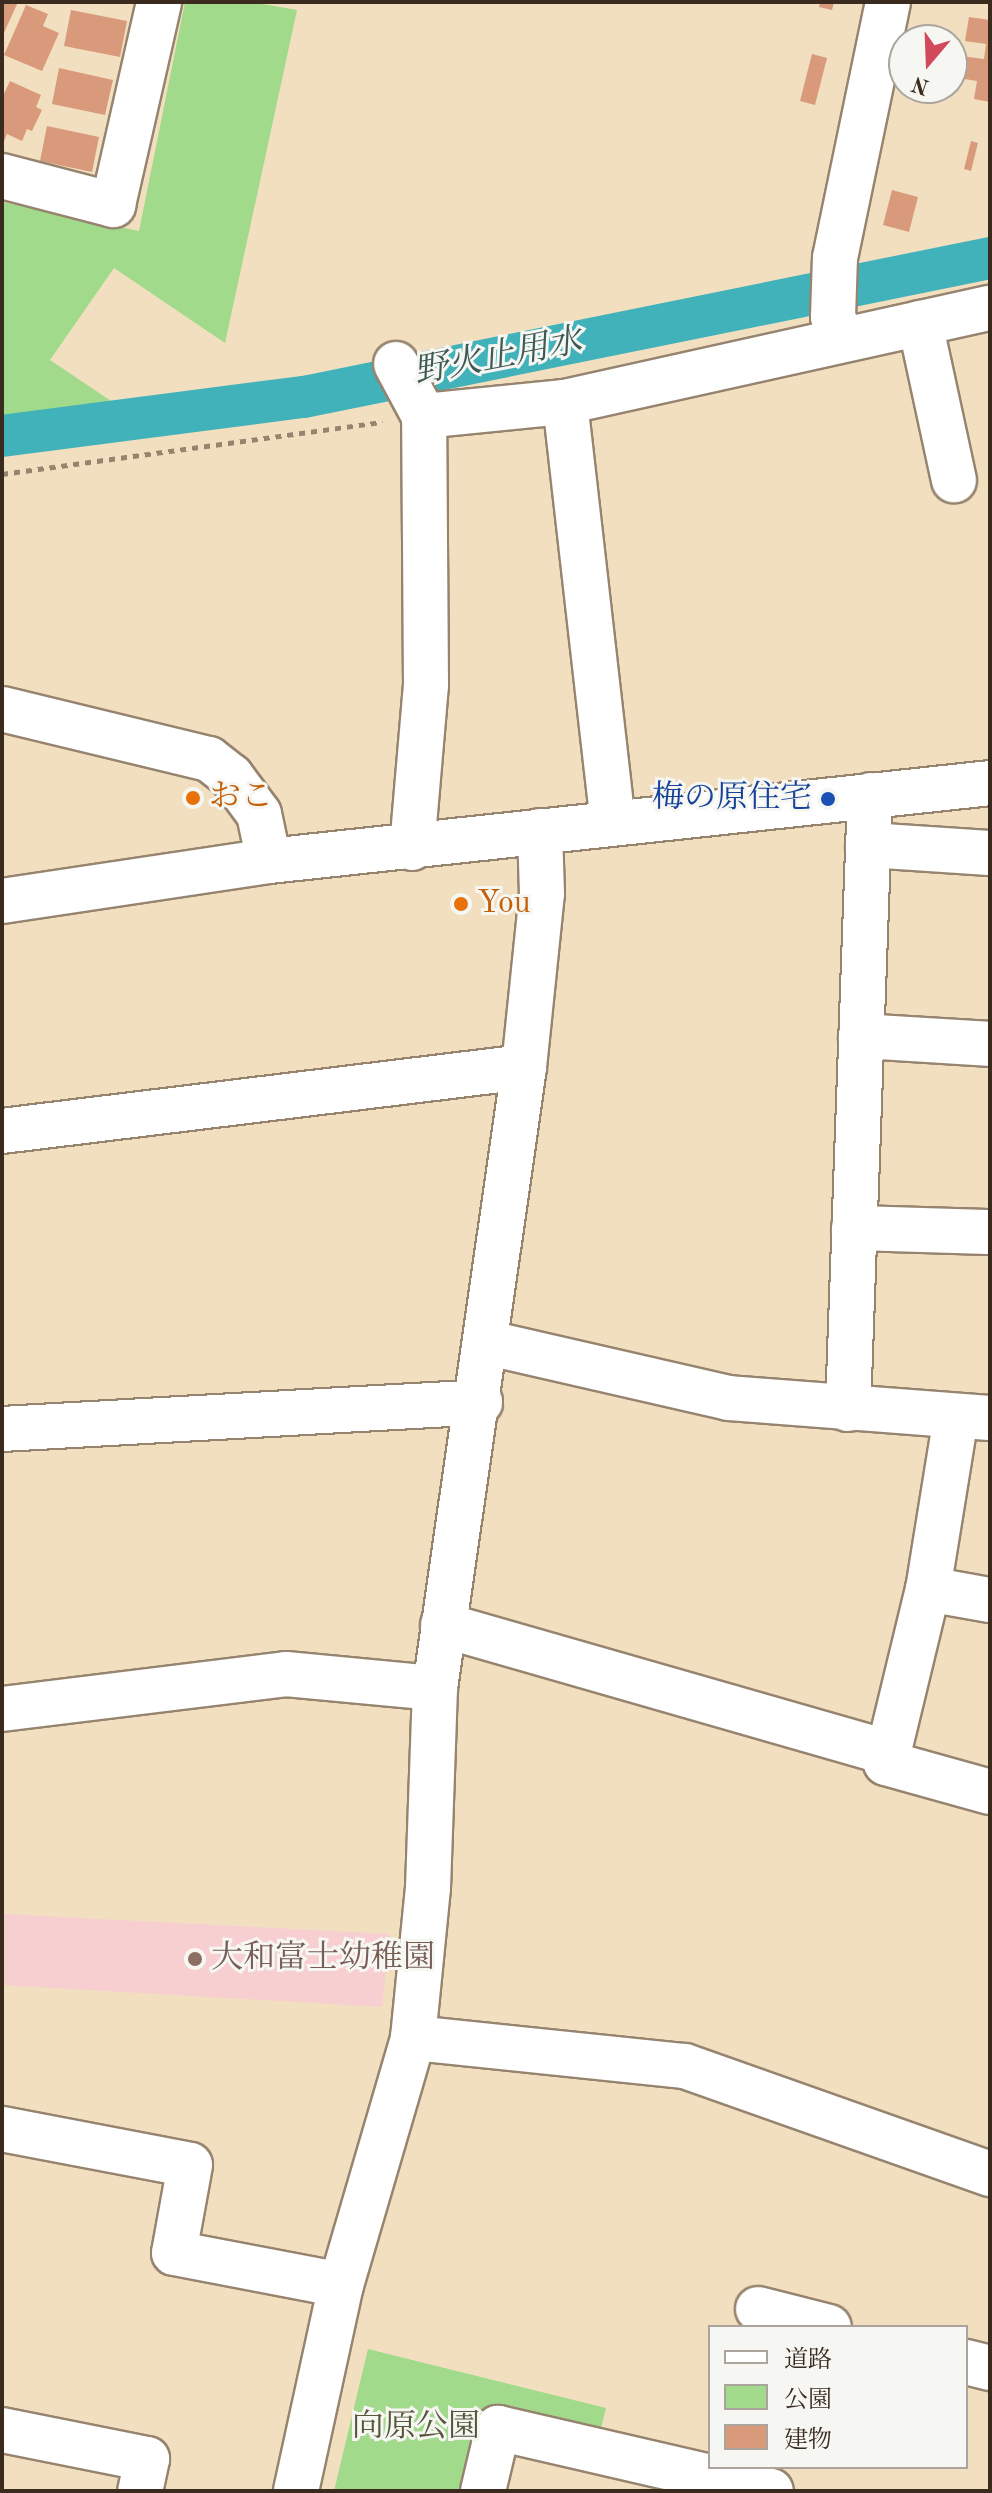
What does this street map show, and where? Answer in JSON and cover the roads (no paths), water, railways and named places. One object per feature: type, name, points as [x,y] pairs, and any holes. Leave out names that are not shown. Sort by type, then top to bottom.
[{"type":"street","points":[[2,176],[113,205],[159,2]]},
{"type":"street","points":[[838,329],[835,258],[888,2]]},
{"type":"street","points":[[412,848],[426,685],[412,393],[565,402],[838,329],[920,323],[990,308]]},
{"type":"street","points":[[920,323],[954,480]]},
{"type":"street","points":[[565,402],[613,822]]},
{"type":"street","points":[[2,709],[209,759],[231,776],[259,814],[269,861]]},
{"type":"street","points":[[2,901],[269,861],[412,848],[613,822],[990,783]]},
{"type":"street","points":[[848,1409],[870,795]]},
{"type":"street","points":[[296,2491],[341,2285],[410,2055],[428,1888],[435,1688],[489,1343],[524,1067],[542,894],[540,831]]},
{"type":"street","points":[[868,845],[990,853]]},
{"type":"street","points":[[861,1036],[990,1044]]},
{"type":"street","points":[[2,1131],[524,1067]]},
{"type":"street","points":[[854,1228],[990,1232]]},
{"type":"street","points":[[489,1343],[729,1398],[973,1418],[888,1758]]},
{"type":"street","points":[[2,1429],[480,1402]]},
{"type":"street","points":[[928,1589],[990,1600]]},
{"type":"street","points":[[443,1625],[888,1758],[990,1792]]},
{"type":"street","points":[[2,1709],[286,1674],[435,1688]]},
{"type":"street","points":[[410,2055],[685,2066],[990,2174]]},
{"type":"street","points":[[2,2129],[190,2165],[174,2253],[341,2285]]},
{"type":"street","points":[[758,2309],[821,2325]]},
{"type":"street","points":[[968,2362],[990,2368]]},
{"type":"street","points":[[483,2491],[498,2428],[771,2491]]},
{"type":"street","points":[[2,2430],[147,2459],[140,2491]]},
{"type":"waterway","name":"野火止用水","points":[[2,436],[304,397],[990,258]]},
{"type":"place","name":"おこ","points":[[193,798]]},
{"type":"place","name":"梅の原住宅","points":[[828,799]]},
{"type":"place","name":"You","points":[[461,904]]},
{"type":"place","name":"大和富士幼稚園","points":[[195,1959]]},
{"type":"park label","name":"向原公園","points":[[416,2428]]}]
